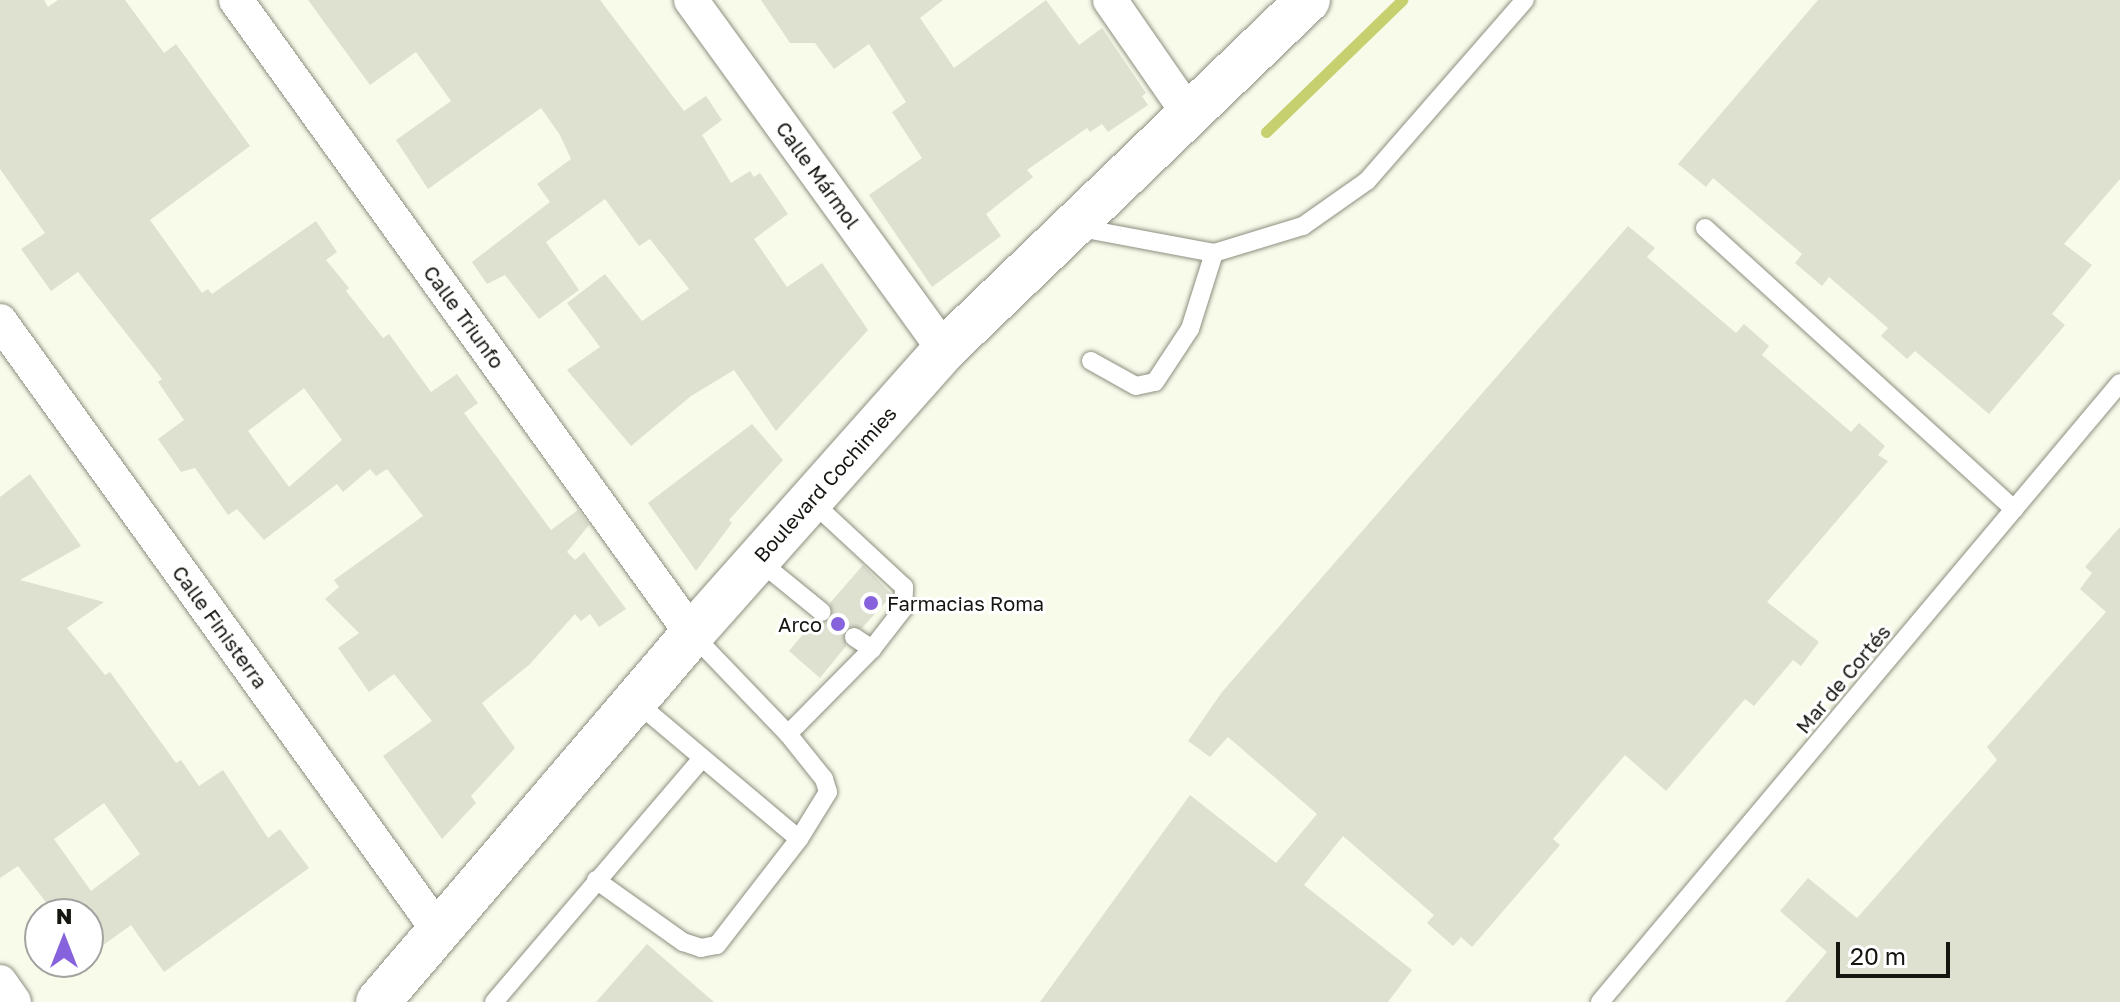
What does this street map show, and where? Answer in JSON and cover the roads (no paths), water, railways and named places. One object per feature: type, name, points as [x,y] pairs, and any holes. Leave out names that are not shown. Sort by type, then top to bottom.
[{"type":"main road","name":"Boulevard Cochimies","points":[[378,1002],[441,934],[692,634],[944,350],[1308,0]]},
{"type":"street","name":"Calle Triunfo","points":[[236,0],[692,634]]},
{"type":"street","name":"Calle Mármol","points":[[691,0],[944,350]]},
{"type":"street","points":[[1110,0],[1189,114]]},
{"type":"street","name":"Calle Finisterra","points":[[0,321],[441,934]]},
{"type":"street","points":[[0,982],[14,1002]]},
{"type":"lane","points":[[1072,226],[1214,253],[1258,244],[1303,226],[1367,181],[1525,0]]},
{"type":"lane","points":[[1705,228],[2014,509]]},
{"type":"lane","points":[[1091,361],[1136,386],[1155,382],[1172,364],[1190,329],[1214,253]]},
{"type":"lane","name":"Mar de Cortés","points":[[1600,1002],[2120,383]]},
{"type":"lane","points":[[788,734],[872,649],[903,609],[904,587],[811,501]]},
{"type":"lane","points":[[758,560],[822,612]]},
{"type":"lane","points":[[596,880],[683,942],[701,948],[717,945],[799,839],[828,792],[824,779],[788,734],[692,634]]},
{"type":"lane","points":[[854,637],[872,649]]},
{"type":"lane","points":[[635,701],[701,760],[799,839]]},
{"type":"lane","points":[[494,1002],[701,760]]},
{"type":"waterway","points":[[1266,132],[1402,0]]},
{"type":"place","name":"Farmacias Roma","points":[[871,603]]},
{"type":"place","name":"Arco","points":[[838,624]]}]
